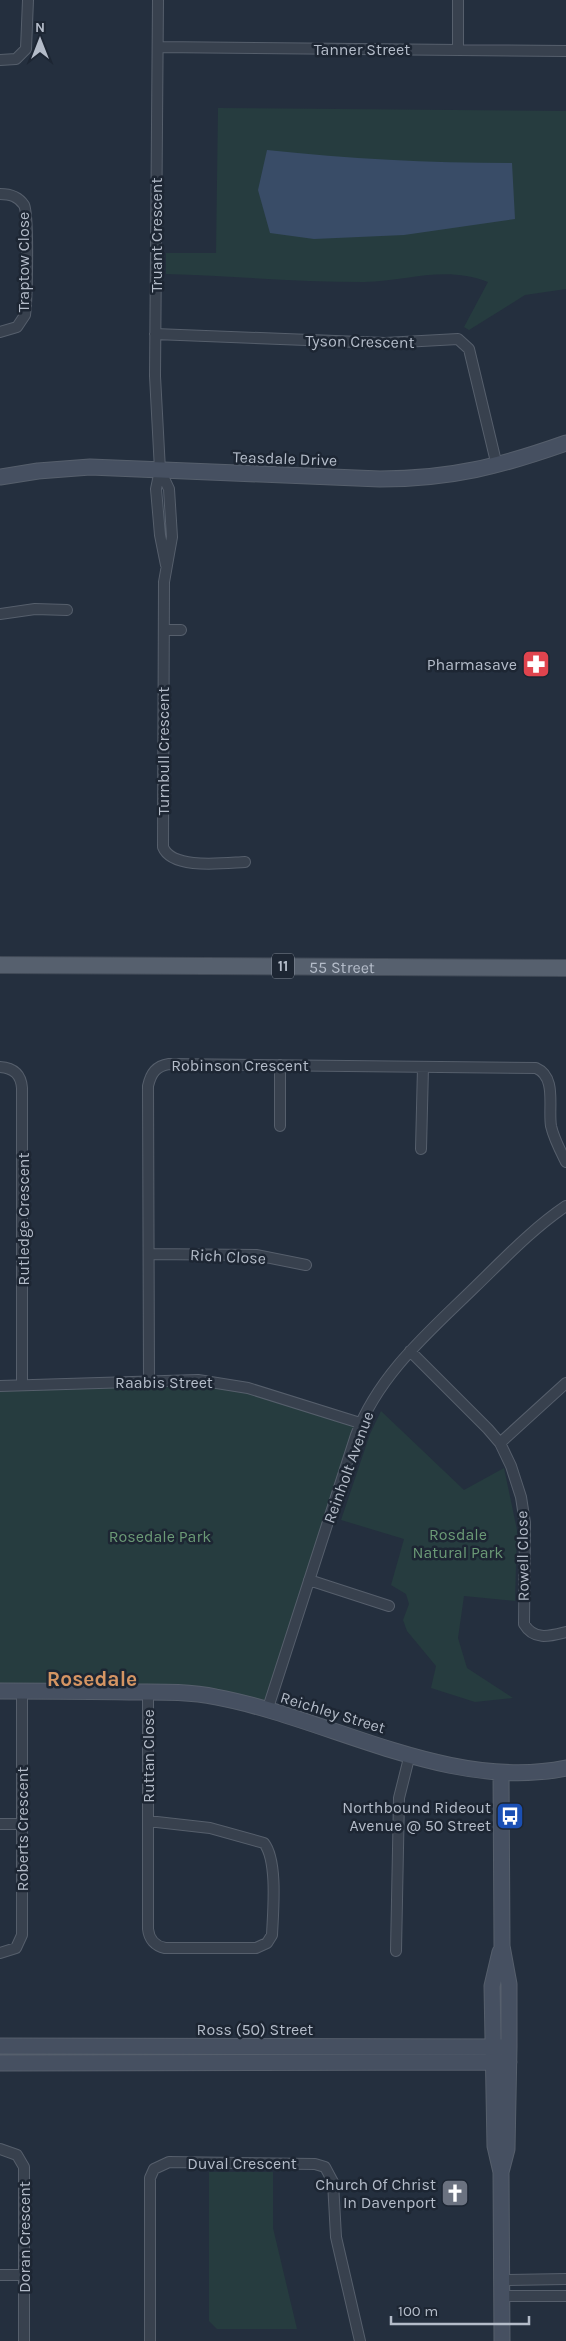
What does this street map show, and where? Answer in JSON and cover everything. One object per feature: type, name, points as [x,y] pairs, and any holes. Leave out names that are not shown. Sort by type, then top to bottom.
[{"type":"main road","name":"55 Street","points":[[0,965],[566,968]]},
{"type":"street","points":[[0,60],[16,59],[26,49],[28,0]]},
{"type":"street","name":"Truant Crescent","points":[[158,0],[156,387],[160,470]]},
{"type":"street","points":[[458,0],[458,49]]},
{"type":"street","name":"Tanner Street","points":[[158,47],[566,51]]},
{"type":"street","name":"Traptow Close","points":[[0,194],[16,197],[24,205],[26,232],[25,315],[17,327],[0,332]]},
{"type":"street","name":"Tyson Crescent","points":[[156,334],[391,344],[458,339],[469,349],[497,466]]},
{"type":"street","name":"Teasdale Drive","points":[[0,477],[38,470],[76,468],[404,479],[461,474],[497,466],[566,442]]},
{"type":"street","name":"Turnbull Crescent","points":[[160,470],[156,489],[160,535],[166,565],[163,847],[168,856],[183,862],[245,862]]},
{"type":"street","points":[[0,614],[29,610],[67,610]]},
{"type":"street","points":[[164,630],[181,630]]},
{"type":"street","name":"Robinson Crescent","points":[[149,1380],[148,1086],[152,1073],[160,1066],[169,1064],[529,1067],[541,1070],[548,1083],[553,1133],[566,1162]]},
{"type":"street","points":[[280,1065],[280,1126]]},
{"type":"street","points":[[421,1150],[422,1066]]},
{"type":"street","name":"Rutledge Crescent","points":[[0,1067],[16,1072],[21,1079],[22,1088],[22,1385]]},
{"type":"street","name":"Reinholt Avenue","points":[[267,1710],[360,1423],[378,1393],[410,1351],[525,1238],[566,1206]]},
{"type":"street","name":"Rich Close","points":[[149,1254],[256,1255],[306,1266]]},
{"type":"street","name":"Rowell Close","points":[[410,1351],[500,1443],[516,1478],[524,1512],[524,1624],[531,1633],[537,1636],[545,1637],[566,1632]]},
{"type":"street","name":"Raabis Street","points":[[0,1386],[198,1380],[232,1385],[360,1423]]},
{"type":"street","points":[[500,1443],[566,1383]]},
{"type":"street","points":[[309,1580],[389,1606]]},
{"type":"street","name":"Reichley Street","points":[[0,1691],[148,1692],[216,1696],[454,1766],[501,1773],[534,1773],[566,1768]]},
{"type":"street","name":"Roberts Crescent","points":[[0,1953],[16,1948],[22,1935],[22,1691]]},
{"type":"street","name":"Ruttan Close","points":[[148,1692],[148,1821],[148,1929],[154,1943],[160,1947],[170,1948],[256,1948],[268,1942],[272,1935],[272,1865],[270,1852],[264,1843],[210,1828],[173,1822],[148,1821]]},
{"type":"street","points":[[396,1951],[399,1798],[410,1754]]},
{"type":"street","points":[[501,1773],[502,1946],[509,1984],[507,2149],[501,2172]]},
{"type":"street","points":[[0,1824],[22,1824]]},
{"type":"street","points":[[502,1946],[492,1986],[495,2146],[501,2172],[502,2341]]},
{"type":"street","name":"Ross (50) Street","points":[[0,2046],[509,2047]]},
{"type":"street","name":"Ross (50) Street","points":[[0,2063],[509,2062]]},
{"type":"street","name":"Doran Crescent","points":[[0,2149],[18,2154],[24,2167],[24,2341]]},
{"type":"street","name":"Duval Crescent","points":[[150,2341],[150,2178],[158,2165],[179,2162],[315,2164],[326,2167],[333,2182],[335,2230],[360,2341]]},
{"type":"street","points":[[0,2275],[24,2275]]},
{"type":"street","points":[[501,2280],[566,2279]]},
{"type":"street","points":[[501,2296],[566,2296]]},
{"type":"green space","points":[[218,108],[566,111],[566,289],[525,295],[469,330],[464,327],[488,282],[472,277],[441,274],[364,282],[166,274],[166,253],[216,253]]},
{"type":"green space","name":"Rosedale Park","points":[[216,1382],[360,1423],[267,1711],[237,1701],[0,1691],[0,1386]]},
{"type":"green space","name":"Rosdale Natural Park","points":[[381,1411],[464,1490],[504,1468],[517,1530],[515,1601],[464,1596],[458,1638],[467,1668],[513,1698],[475,1702],[431,1688],[436,1666],[407,1631],[403,1620],[409,1604],[406,1594],[391,1585],[404,1539],[341,1520],[370,1434]]},
{"type":"green space","points":[[209,2172],[273,2172],[273,2228],[297,2329],[217,2329],[209,2321]]},
{"type":"water","points":[[267,150],[389,160],[512,163],[515,219],[404,235],[314,239],[270,233],[258,190]]},
{"type":"place","name":"Pharmasave","points":[[536,664]]},
{"type":"place","name":"Northbound Rideout Avenue @ 50 Street","points":[[510,1816]]},
{"type":"place","name":"Church Of Christ In Davenport","points":[[455,2193]]},
{"type":"district","name":"Rosedale","points":[[92,1679]]}]
